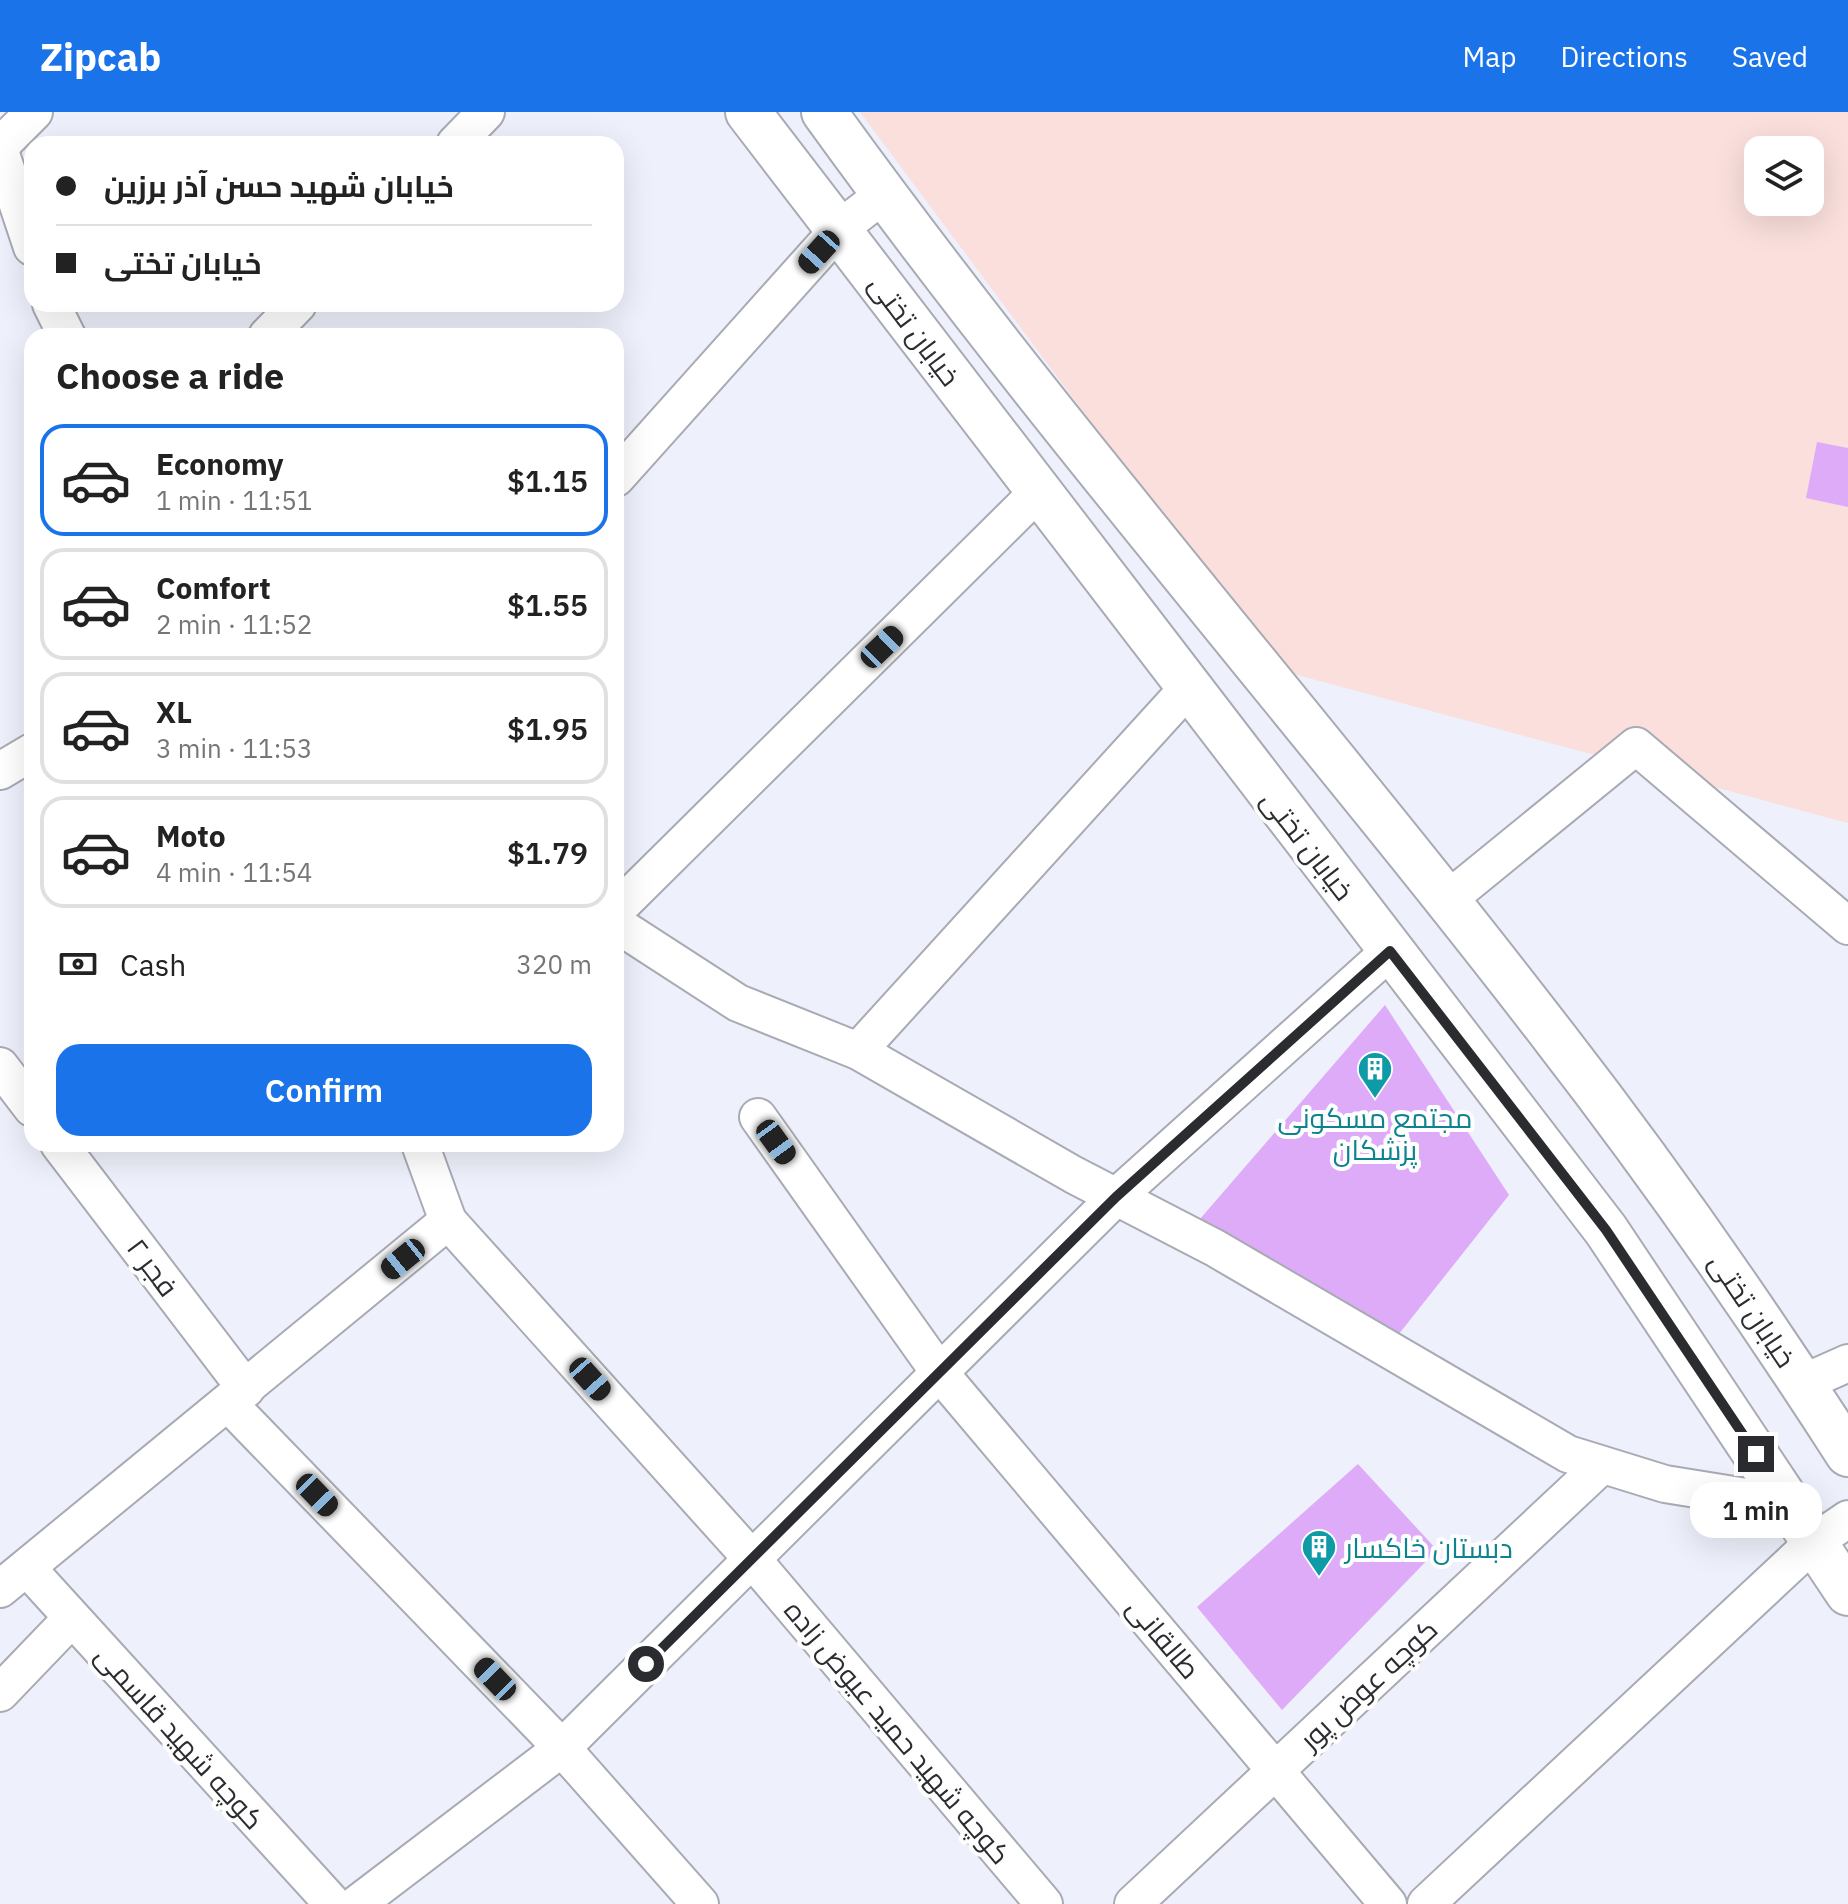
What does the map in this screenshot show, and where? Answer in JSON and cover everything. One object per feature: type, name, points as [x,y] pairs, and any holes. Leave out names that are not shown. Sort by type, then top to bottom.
[{"type":"main road","name":"خیابان تختی","points":[[748,112],[1037,493],[1606,1230],[1789,1504],[1831,1531],[1848,1593]]},
{"type":"main road","name":"خیابان تختی","points":[[824,112],[883,195],[1574,1063],[1736,1284],[1848,1454]]},
{"type":"street","points":[[24,222],[0,148],[34,112]]},
{"type":"street","points":[[463,136],[486,112]]},
{"type":"street","points":[[624,469],[839,229],[883,195]]},
{"type":"street","points":[[275,328],[290,312]]},
{"type":"street","points":[[624,902],[1037,493]]},
{"type":"street","points":[[858,1051],[1188,688]]},
{"type":"street","points":[[1446,901],[1636,746],[1848,926]]},
{"type":"street","points":[[0,771],[24,757]]},
{"type":"street","points":[[624,929],[738,1003],[858,1051],[1116,1197],[1215,1248],[1568,1454],[1665,1484],[1789,1504]]},
{"type":"street","points":[[357,1904],[562,1748],[1116,1197],[1390,951]]},
{"type":"street","points":[[0,1066],[24,1098]]},
{"type":"street","name":"طالقانی","points":[[758,1117],[939,1372],[1388,1904]]},
{"type":"street","name":"فجر ۲","points":[[65,1152],[237,1396],[562,1748],[700,1904]]},
{"type":"street","points":[[14,1579],[448,1221],[423,1152]]},
{"type":"street","name":"کوچه شهید حمید عیوض زاده","points":[[448,1221],[752,1559],[1044,1904]]},
{"type":"street","points":[[1803,1383],[1848,1363]]},
{"type":"street","name":"کوچه عوض پور","points":[[1133,1904],[1602,1465]]},
{"type":"street","points":[[1426,1904],[1831,1531]]},
{"type":"street","name":"کوچه شهید قاسمی","points":[[14,1579],[72,1618],[333,1904]]},
{"type":"street","points":[[0,1693],[72,1618]]},
{"type":"shaded area","points":[[860,112],[1848,112],[1848,823],[1275,669]]},
{"type":"building","points":[[1817,442],[1848,448],[1848,507],[1806,498]]},
{"type":"building","name":"مجتمع مسکونی پزشکان","points":[[1385,1005],[1509,1195],[1387,1349],[1187,1234]]},
{"type":"building","name":"دبستان خاکسار","points":[[1358,1464],[1437,1550],[1282,1710],[1197,1607]]},
{"type":"place","name":"مجتمع مسکونی پزشکان","points":[[1375,1100]]},
{"type":"place","name":"دبستان خاکسار","points":[[1319,1578]]},
{"type":"route","points":[[646,1664],[1116,1197],[1390,951],[1606,1230],[1756,1454]]}]
